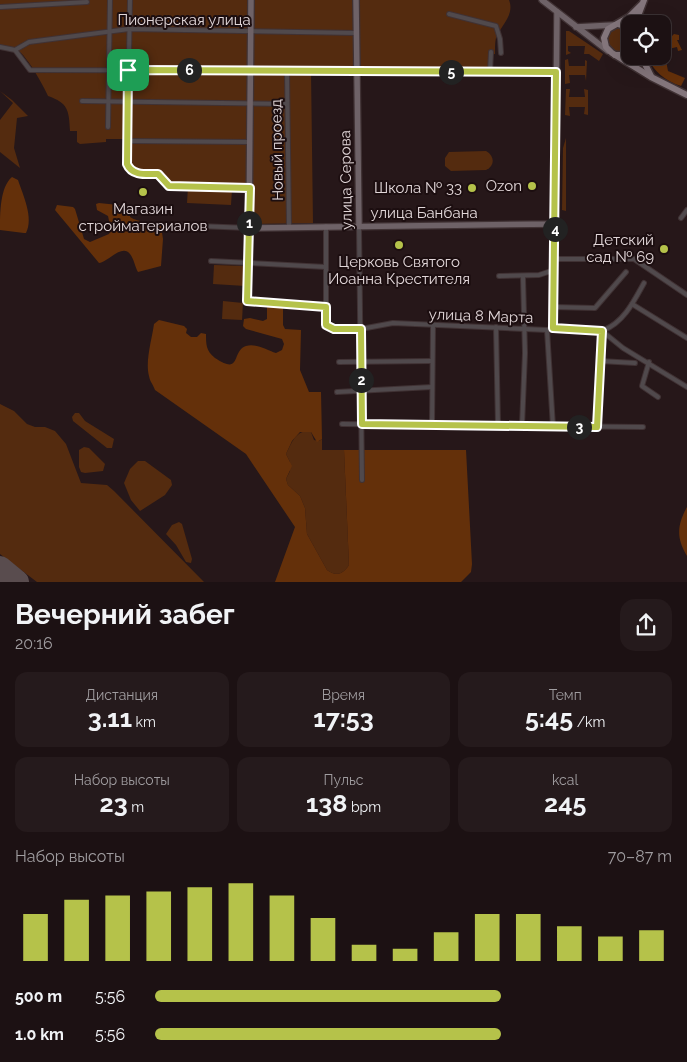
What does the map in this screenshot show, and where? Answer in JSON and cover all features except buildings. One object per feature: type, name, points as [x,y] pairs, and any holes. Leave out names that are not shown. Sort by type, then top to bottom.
[{"type":"main road","points":[[638,15],[643,2]]},
{"type":"main road","points":[[643,2],[629,17],[607,30],[604,38],[606,47],[612,53],[651,77],[687,96]]},
{"type":"main road","points":[[614,25],[621,25]]},
{"type":"main road","points":[[612,53],[621,55]]},
{"type":"main road","points":[[645,65],[651,77]]},
{"type":"street","points":[[12,0],[12,6]]},
{"type":"street","points":[[108,128],[110,0]]},
{"type":"street","points":[[130,0],[127,141],[127,164],[129,170],[135,173],[158,174],[169,186],[250,188]]},
{"type":"street","points":[[251,0],[247,301],[326,307],[326,226]]},
{"type":"street","name":"улица Серова","points":[[356,0],[362,480]]},
{"type":"street","points":[[542,0],[612,53]]},
{"type":"street","points":[[0,7],[87,2]]},
{"type":"street","points":[[553,328],[557,12]]},
{"type":"street","points":[[449,14],[496,26],[500,39],[501,53]]},
{"type":"street","points":[[576,27],[614,25]]},
{"type":"street","name":"Пионерская улица","points":[[15,50],[29,42],[129,30],[356,33]]},
{"type":"street","points":[[0,47],[15,50],[30,70],[556,72]]},
{"type":"street","points":[[490,72],[492,52]]},
{"type":"street","name":"Новый проезд","points":[[287,71],[289,227]]},
{"type":"street","points":[[82,101],[287,104]]},
{"type":"street","points":[[127,141],[250,142]]},
{"type":"street","points":[[681,218],[687,210]]},
{"type":"street","name":"улица Банбана","points":[[173,225],[249,228],[555,224]]},
{"type":"street","points":[[554,259],[634,258],[687,295]]},
{"type":"street","points":[[211,261],[326,267]]},
{"type":"street","points":[[499,276],[523,277],[539,275],[554,270]]},
{"type":"street","points":[[553,307],[595,308],[626,272]]},
{"type":"street","points":[[522,426],[525,329],[523,277]]},
{"type":"street","points":[[602,331],[621,318],[632,304],[644,283]]},
{"type":"street","points":[[632,304],[687,338]]},
{"type":"street","name":"улица 8 Марта","points":[[326,307],[326,325],[334,329],[361,329],[394,323],[602,331]]},
{"type":"street","points":[[432,425],[433,325]]},
{"type":"street","points":[[496,327],[498,426]]},
{"type":"street","points":[[547,330],[553,426]]},
{"type":"street","points":[[597,427],[602,331]]},
{"type":"street","points":[[602,331],[623,348],[649,362],[687,387]]},
{"type":"street","points":[[339,362],[432,361]]},
{"type":"street","points":[[600,361],[635,363]]},
{"type":"street","points":[[649,362],[642,386],[658,397]]},
{"type":"street","points":[[337,392],[432,387]]},
{"type":"street","points":[[342,424],[643,428]]},
{"type":"shaded area","points":[[0,0],[128,0],[125,139],[106,139],[106,142],[80,144],[77,142],[77,131],[70,131],[66,108],[60,101],[48,96],[32,67],[22,54],[16,49],[0,45]]},
{"type":"shaded area","points":[[132,0],[249,0],[247,187],[171,184],[159,172],[138,171],[129,164]]},
{"type":"shaded area","points":[[254,0],[353,0],[354,71],[311,71],[313,223],[251,224]]},
{"type":"shaded area","points":[[358,0],[509,0],[510,10],[507,20],[496,38],[495,54],[488,55],[488,70],[359,71]]},
{"type":"shaded area","points":[[614,28],[621,28],[621,52],[614,52],[607,45],[607,35]]},
{"type":"shaded area","points":[[566,31],[569,31],[603,54],[599,61],[589,54],[584,54],[585,46],[568,46],[568,51],[571,53],[566,55]]},
{"type":"shaded area","points":[[674,34],[679,35],[679,40],[677,40],[682,50],[678,51],[677,47],[671,48],[671,37]]},
{"type":"shaded area","points":[[568,59],[569,66],[585,66],[585,60],[587,61],[586,81],[585,75],[569,75],[570,83],[565,84],[565,60]]},
{"type":"shaded area","points":[[667,65],[668,71],[685,78],[681,86],[660,75],[653,66]]},
{"type":"shaded area","points":[[566,89],[570,89],[569,97],[585,97],[584,89],[588,90],[588,115],[584,114],[585,107],[569,107],[570,116],[565,115]]},
{"type":"shaded area","points":[[0,91],[28,116],[17,118],[14,148],[20,168],[0,152],[0,120],[13,103]]},
{"type":"shaded area","points":[[566,138],[566,211],[562,210],[563,148]]},
{"type":"shaded area","points":[[486,151],[493,161],[486,170],[451,171],[445,166],[445,158],[449,152]]},
{"type":"shaded area","points":[[12,177],[18,180],[27,207],[29,220],[26,233],[0,230],[3,194],[8,181]]},
{"type":"shaded area","points":[[188,187],[232,189],[231,205],[187,203]]},
{"type":"shaded area","points":[[96,204],[128,206],[131,209],[130,217],[161,226],[163,239],[161,266],[138,272],[133,258],[127,251],[119,252],[99,263],[55,210],[57,205],[73,207],[84,239],[90,242],[109,234],[111,230],[108,216],[97,210]]},
{"type":"shaded area","points":[[214,265],[246,266],[245,286],[213,284]]},
{"type":"shaded area","points":[[223,301],[243,303],[242,320],[222,319]]},
{"type":"shaded area","points":[[267,306],[283,307],[283,325],[285,329],[301,330],[300,370],[309,392],[321,392],[322,439],[317,442],[311,432],[300,432],[292,441],[286,454],[292,466],[286,479],[288,485],[300,496],[305,508],[307,534],[327,570],[339,574],[349,565],[344,450],[466,450],[472,564],[471,572],[461,582],[275,582],[295,527],[246,454],[155,390],[148,370],[148,357],[154,324],[159,320],[184,326],[187,329],[186,333],[191,337],[197,337],[201,333],[206,334],[208,350],[223,363],[233,363],[241,349],[250,345],[276,353],[282,350],[284,344],[282,339],[246,329],[243,326],[244,319],[250,318],[263,321],[267,319]]},
{"type":"shaded area","points":[[0,404],[14,411],[27,424],[55,431],[66,444],[81,483],[107,485],[204,582],[37,582],[0,554]]},
{"type":"shaded area","points":[[75,413],[79,413],[85,421],[114,439],[112,448],[107,448],[73,421],[72,417]]},
{"type":"shaded area","points":[[306,431],[311,432],[314,440],[319,441],[322,439],[322,450],[344,450],[349,565],[339,574],[327,570],[307,534],[305,508],[300,496],[288,485],[286,479],[290,471],[290,462],[286,454],[296,437]]},
{"type":"shaded area","points":[[84,447],[89,448],[105,464],[103,471],[81,472],[79,467],[79,450]]},
{"type":"shaded area","points":[[138,461],[145,461],[171,480],[172,485],[165,495],[140,511],[131,500],[124,483],[130,469]]},
{"type":"shaded area","points":[[687,507],[687,556],[681,543],[679,532],[681,520]]},
{"type":"shaded area","points":[[179,522],[182,524],[192,559],[191,563],[186,562],[176,545],[166,534],[172,525]]},
{"type":"runway","points":[[0,568],[17,582]]},
{"type":"place","name":"Ozon","points":[[532,186]]},
{"type":"place","name":"Школа № 33","points":[[472,188]]},
{"type":"place","name":"Магазин стройматериалов","points":[[143,192]]},
{"type":"place","name":"Церковь Святого Иоанна Крестителя","points":[[399,245]]},
{"type":"place","name":"Детский сад № 69","points":[[664,249]]},
{"type":"route","points":[[128,70],[556,72],[553,328],[602,331],[597,427],[362,424],[361,329],[334,329],[326,325],[326,307],[247,301],[250,188],[169,186],[158,174],[135,173],[129,170],[127,164],[128,70]]}]
